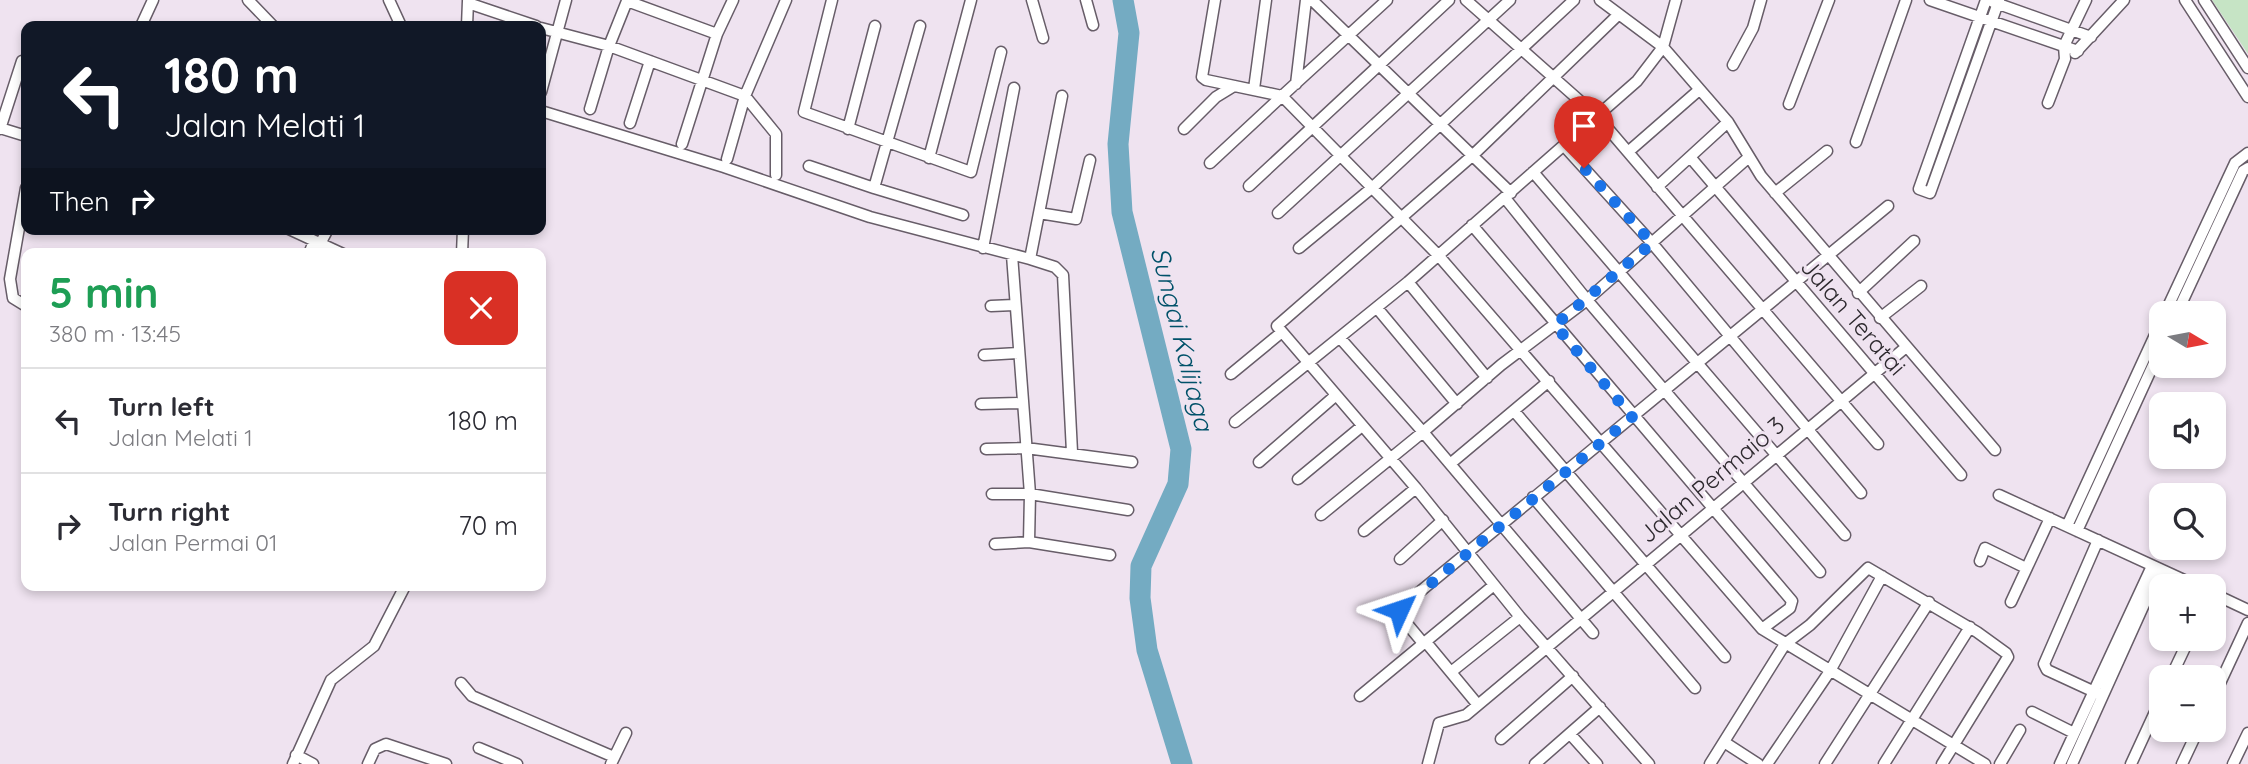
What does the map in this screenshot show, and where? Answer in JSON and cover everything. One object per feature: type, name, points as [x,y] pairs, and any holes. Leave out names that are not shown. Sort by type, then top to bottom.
[{"type":"street","points":[[143,21],[153,0]]},
{"type":"street","points":[[248,0],[268,21]]},
{"type":"street","points":[[389,0],[399,21]]},
{"type":"street","points":[[546,72],[566,0]]},
{"type":"street","points":[[682,144],[717,34],[733,0]]},
{"type":"street","points":[[726,159],[745,96],[786,0]]},
{"type":"street","points":[[832,0],[804,112],[886,144],[971,172],[1001,52]]},
{"type":"street","points":[[929,158],[971,0]]},
{"type":"street","points":[[1032,0],[1043,38]]},
{"type":"street","points":[[1086,0],[1093,25]]},
{"type":"street","points":[[1215,0],[1201,72],[1206,80],[1282,96],[1438,255],[1762,629],[1985,764]]},
{"type":"street","points":[[1254,89],[1266,0]]},
{"type":"street","points":[[1210,163],[1387,0]]},
{"type":"street","points":[[1249,186],[1449,0]]},
{"type":"street","points":[[1466,0],[1598,117],[1878,444]]},
{"type":"street","points":[[1278,214],[1510,0]]},
{"type":"street","points":[[1299,248],[1373,187],[1574,0]]},
{"type":"street","points":[[1600,0],[1663,47],[1728,122],[1775,193],[1995,450]]},
{"type":"street","points":[[1235,422],[1408,282],[1637,81],[1663,47],[1676,0]]},
{"type":"street","points":[[1732,65],[1753,28],[1761,0]]},
{"type":"street","points":[[1789,104],[1829,0]]},
{"type":"street","points":[[1856,142],[1906,0]]},
{"type":"street","points":[[1930,0],[2078,51]]},
{"type":"street","points":[[1998,2],[1930,192],[1927,193],[1919,189],[1986,0],[1998,2],[2091,37]]},
{"type":"street","points":[[2048,103],[2065,59],[2064,46],[2086,0]]},
{"type":"street","points":[[2185,0],[2248,97]]},
{"type":"street","points":[[2204,0],[2248,68]]},
{"type":"street","points":[[590,109],[609,46],[627,1],[717,34]]},
{"type":"street","points":[[1314,1],[1381,65],[1508,195],[1587,300],[1820,572]]},
{"type":"street","points":[[1296,84],[1314,1]]},
{"type":"street","points":[[2065,59],[2078,51],[2121,1]]},
{"type":"street","points":[[467,21],[468,2],[521,21]]},
{"type":"street","points":[[1618,15],[1472,156],[1278,326],[1443,520],[1520,617],[1649,764]]},
{"type":"street","points":[[848,129],[875,26]]},
{"type":"street","points":[[874,188],[920,26]]},
{"type":"street","points":[[546,30],[609,46],[745,96],[776,134],[776,175]]},
{"type":"street","points":[[630,123],[650,61]]},
{"type":"street","points":[[21,64],[0,128],[21,134]]},
{"type":"street","points":[[1184,129],[1216,97],[1234,86]]},
{"type":"street","points":[[983,248],[1014,88]]},
{"type":"street","points":[[1628,152],[1699,90]]},
{"type":"street","points":[[1030,259],[1062,96]]},
{"type":"street","points":[[546,113],[724,167],[870,216],[1055,267],[1063,275],[1072,452]]},
{"type":"street","points":[[1657,187],[1728,122]]},
{"type":"street","points":[[1564,146],[1652,243],[1861,493]]},
{"type":"street","points":[[1775,193],[1827,151]]},
{"type":"street","points":[[2171,301],[2235,163],[2248,153]]},
{"type":"street","name":"Jalan Teratai","points":[[1690,157],[1961,475]]},
{"type":"street","points":[[1321,515],[1487,378],[1587,300],[1749,157]]},
{"type":"street","points":[[1039,213],[1076,219],[1080,215],[1090,160]]},
{"type":"street","points":[[2183,301],[2245,169],[2235,163]]},
{"type":"street","points":[[808,166],[963,215]]},
{"type":"street","points":[[1533,172],[1845,535]]},
{"type":"street","points":[[1478,705],[1403,620],[1399,608],[1888,206]]},
{"type":"street","points":[[21,220],[10,289],[13,298],[21,303]]},
{"type":"street","points":[[1472,225],[1632,417],[1792,601],[1790,608],[1762,629]]},
{"type":"street","points":[[313,238],[332,248]]},
{"type":"street","points":[[1858,293],[1914,241]]},
{"type":"street","points":[[1012,255],[1030,494],[1029,542]]},
{"type":"street","points":[[1408,282],[1487,378]]},
{"type":"street","points":[[1880,318],[1921,286]]},
{"type":"street","points":[[991,306],[1014,305]]},
{"type":"street","points":[[1377,308],[1457,404]]},
{"type":"street","points":[[1231,374],[1282,332]]},
{"type":"street","points":[[1340,338],[1593,633]]},
{"type":"street","name":"Jalan Permaio 3","points":[[1428,764],[1436,726],[1443,720],[1466,715],[1712,510],[1775,453],[1905,348]]},
{"type":"street","points":[[984,355],[1018,353]]},
{"type":"street","points":[[2072,528],[2149,359]]},
{"type":"street","points":[[2072,528],[2149,372]]},
{"type":"street","points":[[1450,464],[1549,382]]},
{"type":"street","points":[[1259,462],[1335,396]]},
{"type":"street","points":[[981,404],[1022,403]]},
{"type":"street","points":[[1514,411],[1725,657]]},
{"type":"street","points":[[1298,479],[1362,426]]},
{"type":"street","points":[[986,449],[1026,447],[1132,462]]},
{"type":"street","points":[[1364,531],[1416,488]]},
{"type":"street","points":[[992,494],[1030,494],[1128,510]]},
{"type":"street","points":[[1999,495],[2172,574]]},
{"type":"street","points":[[1533,497],[1615,590],[1695,688]]},
{"type":"street","points":[[2011,602],[2050,518]]},
{"type":"street","points":[[1400,559],[1443,520]]},
{"type":"street","points":[[2098,540],[2044,660],[2047,670],[2098,694]]},
{"type":"street","points":[[995,544],[1029,542],[1110,555]]},
{"type":"street","points":[[1980,561],[1985,548],[2026,568]]},
{"type":"street","points":[[2072,764],[2098,694],[2157,567]]},
{"type":"street","points":[[1710,764],[1785,644],[1820,616],[1866,568],[1970,627],[2004,649],[2008,657],[1942,764]]},
{"type":"street","points":[[1767,764],[1830,671],[1882,576]]},
{"type":"street","points":[[1360,696],[1493,584]]},
{"type":"street","points":[[313,764],[294,760],[331,680],[374,646],[402,591]]},
{"type":"street","points":[[2226,600],[2248,610]]},
{"type":"street","points":[[1825,764],[1929,602]]},
{"type":"street","points":[[1451,672],[1520,617]]},
{"type":"street","points":[[2226,670],[2248,623]]},
{"type":"street","points":[[1884,764],[1970,627]]},
{"type":"street","points":[[1501,739],[1573,676]]},
{"type":"street","points":[[461,683],[472,696],[613,761],[626,733]]},
{"type":"street","points":[[2060,764],[2074,733],[2098,694]]},
{"type":"street","points":[[1536,764],[1600,708]]},
{"type":"street","points":[[2032,712],[2074,733]]},
{"type":"street","points":[[2131,764],[2149,725]]},
{"type":"street","points":[[2000,764],[2020,730]]},
{"type":"street","points":[[2233,764],[2248,733]]},
{"type":"street","points":[[1570,734],[1597,764]]},
{"type":"street","points":[[1724,742],[1758,764]]},
{"type":"street","points":[[2182,764],[2192,742]]},
{"type":"street","points":[[368,764],[375,749],[386,744],[446,764]]},
{"type":"street","points":[[478,748],[517,764]]},
{"type":"green space","points":[[2212,0],[2248,0],[2248,54]]},
{"type":"waterway","name":"Sungai Kalijaga","points":[[1123,0],[1129,33],[1118,144],[1122,212],[1181,449],[1178,484],[1141,566],[1140,598],[1147,650],[1182,764]]},
{"type":"route","points":[[1399,610],[1632,417],[1555,325],[1652,243],[1584,168]]}]
